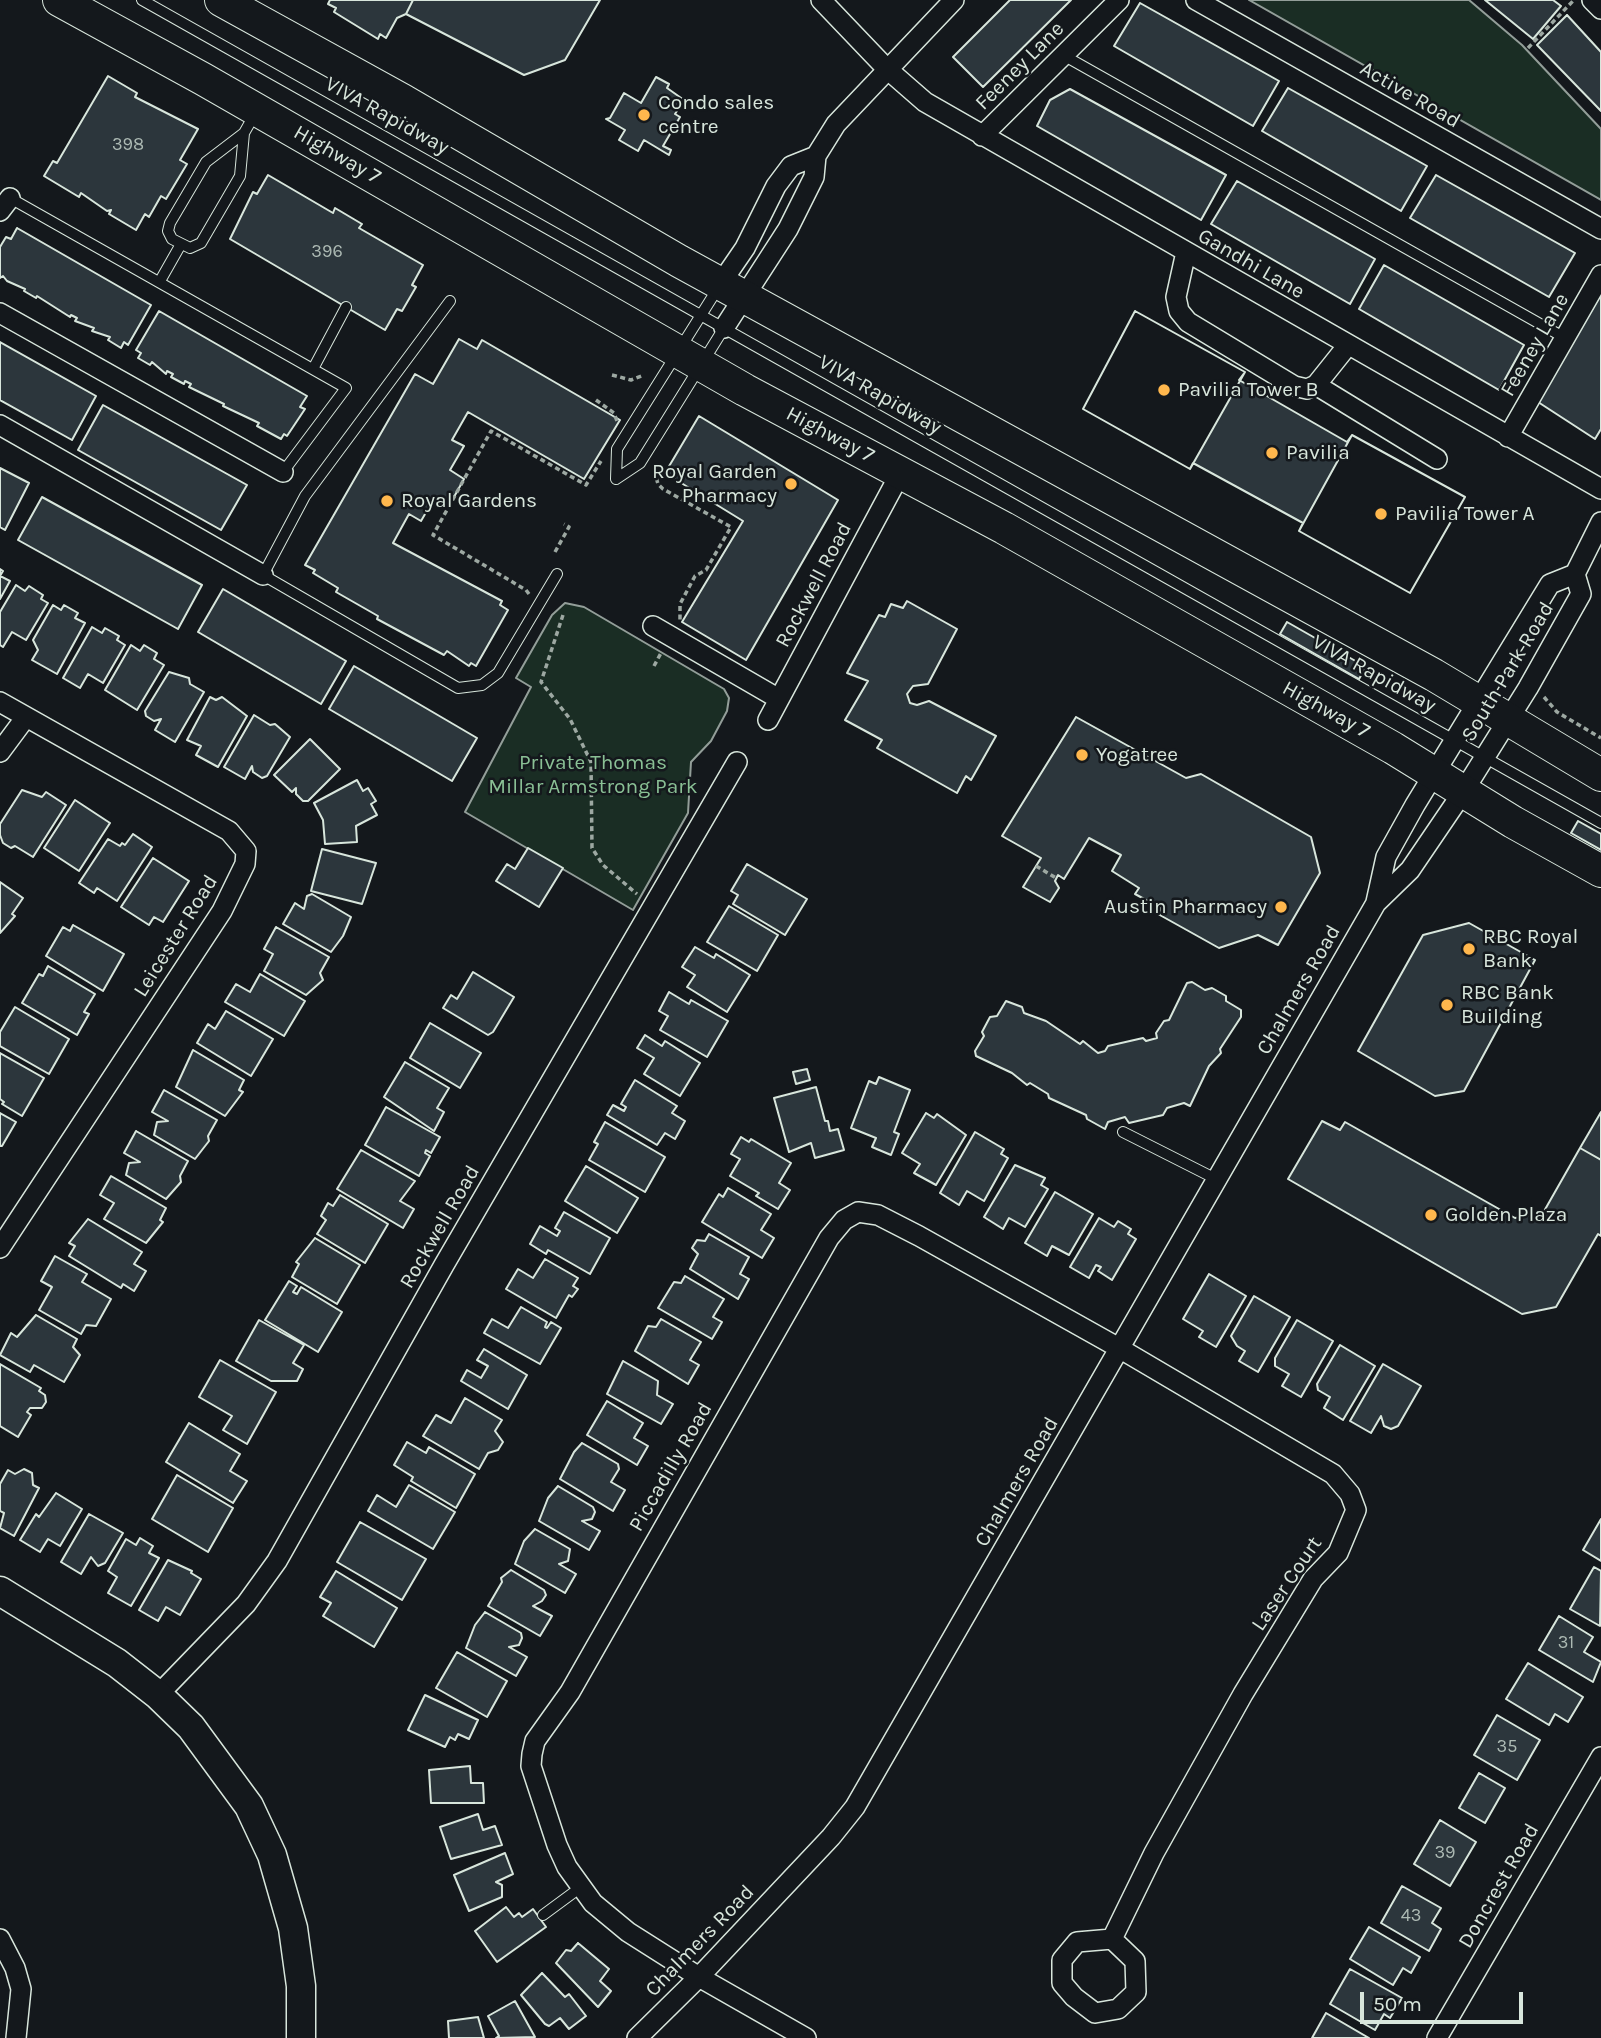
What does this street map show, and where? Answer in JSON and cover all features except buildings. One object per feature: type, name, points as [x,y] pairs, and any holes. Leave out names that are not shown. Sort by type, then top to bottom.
[{"type":"main road","name":"Highway 7","points":[[59,0],[251,121],[689,355],[745,390],[901,472],[1392,748],[1601,871]]},
{"type":"main road","points":[[220,0],[416,108],[734,290],[1478,702],[1601,775]]},
{"type":"street","name":"Gandhi Lane","points":[[821,0],[886,68],[925,102],[1601,489]]},
{"type":"street","points":[[734,290],[788,229],[814,177],[816,156],[836,124],[886,68],[954,0]]},
{"type":"street","name":"Feeney Lane","points":[[982,135],[1119,0]]},
{"type":"street","name":"Active Road","points":[[1196,0],[1601,229]]},
{"type":"street","points":[[1592,0],[1601,9]]},
{"type":"street","points":[[724,328],[745,248],[776,186],[791,166],[816,156]]},
{"type":"street","points":[[1186,252],[1176,297],[1179,311],[1188,322],[1294,386],[1307,389],[1316,385],[1348,345]]},
{"type":"street","name":"Feeney Lane","points":[[1508,437],[1601,275]]},
{"type":"street","points":[[0,313],[283,472]]},
{"type":"street","points":[[1316,385],[1437,459]]},
{"type":"street","points":[[0,425],[263,575]]},
{"type":"street","name":"Rockwell Road","points":[[768,720],[901,472]]},
{"type":"street","name":"South Park Road","points":[[1478,702],[1550,584],[1575,573],[1601,523]]},
{"type":"street","name":"South Park Road","points":[[1463,792],[1508,721],[1581,594],[1575,573]]},
{"type":"street","points":[[653,626],[779,699]]},
{"type":"street","name":"Leicester Road","points":[[0,702],[229,831],[246,850],[245,864],[222,911],[0,1248]]},
{"type":"street","name":"Chalmers Road","points":[[1376,903],[1386,857],[1478,702]]},
{"type":"street","points":[[0,752],[26,717]]},
{"type":"street","name":"Rockwell Road","points":[[159,1695],[246,1604],[277,1561],[737,762]]},
{"type":"street","name":"Chalmers Road","points":[[637,2038],[831,1838],[855,1807],[1376,903],[1410,870],[1463,792]]},
{"type":"street","name":"Piccadilly Road","points":[[806,2038],[699,1977],[628,1932],[593,1903],[567,1867],[547,1820],[531,1766],[532,1748],[570,1692],[672,1508],[836,1228],[858,1212],[878,1216],[1119,1348]]},
{"type":"street","name":"Laser Court","points":[[1112,1939],[1154,1853],[1243,1694],[1313,1579],[1338,1553],[1356,1510],[1350,1494],[1333,1474],[1119,1348]]},
{"type":"street","points":[[0,1591],[117,1663],[159,1695],[191,1727],[249,1806],[272,1855],[293,1928],[302,1986],[301,2038]]},
{"type":"street","name":"Doncrest Road","points":[[1444,2036],[1601,1757]]},
{"type":"street","points":[[0,1939],[15,1968],[21,1989],[16,2038]]},
{"type":"lane","name":"VIVA Rapidway","points":[[142,0],[1601,822]]},
{"type":"lane","points":[[1063,55],[1565,338]]},
{"type":"lane","points":[[251,121],[240,176],[208,233],[197,247],[181,244],[168,232],[170,223],[211,156],[251,121]]},
{"type":"lane","points":[[5,204],[160,281],[314,367],[346,388],[283,472]]},
{"type":"lane","points":[[160,281],[181,244]]},
{"type":"lane","points":[[724,328],[689,355],[617,449],[615,479],[640,463],[689,355],[699,314],[734,290]]},
{"type":"lane","points":[[450,301],[305,496],[263,575],[458,688],[482,685],[498,673],[557,574]]},
{"type":"lane","points":[[314,367],[346,307]]},
{"type":"lane","points":[[1124,1132],[1216,1179]]},
{"type":"lane","points":[[543,1915],[581,1887]]},
{"type":"path","points":[[1528,48],[1574,0]]},
{"type":"path","points":[[612,375],[631,380],[643,376],[647,371]]},
{"type":"path","points":[[530,596],[526,590],[433,535],[491,431],[586,485]]},
{"type":"path","points":[[655,463],[655,478],[663,489],[731,527],[706,570],[695,576],[680,604],[680,620]]},
{"type":"path","points":[[555,552],[569,527],[564,524]]},
{"type":"path","points":[[563,615],[541,682],[570,719],[591,762],[592,848],[622,884],[653,905]]},
{"type":"path","points":[[654,666],[664,648]]},
{"type":"path","points":[[1542,696],[1557,712],[1601,738]]},
{"type":"path","points":[[1036,866],[1056,878]]},
{"type":"green space","points":[[1249,0],[1469,0],[1522,45],[1601,129],[1601,200]]},
{"type":"green space","name":"Private Thomas Millar Armstrong Park","points":[[565,603],[584,607],[724,689],[729,698],[727,711],[711,741],[691,762],[688,813],[633,910],[465,812],[531,687],[516,678],[552,615]]},
{"type":"place","name":"Condo sales centre","points":[[644,115]]},
{"type":"place","name":"Pavilia Tower B","points":[[1164,390]]},
{"type":"place","name":"Pavilia","points":[[1272,453]]},
{"type":"place","name":"Royal Garden Pharmacy","points":[[791,484]]},
{"type":"place","name":"Royal Gardens","points":[[387,501]]},
{"type":"place","name":"Pavilia Tower A","points":[[1381,514]]},
{"type":"place","name":"Yogatree","points":[[1082,755]]},
{"type":"place","name":"Austin Pharmacy","points":[[1281,907]]},
{"type":"place","name":"RBC Royal Bank","points":[[1469,949]]},
{"type":"place","name":"RBC Bank Building","points":[[1447,1005]]},
{"type":"place","name":"Golden Plaza","points":[[1431,1215]]}]
